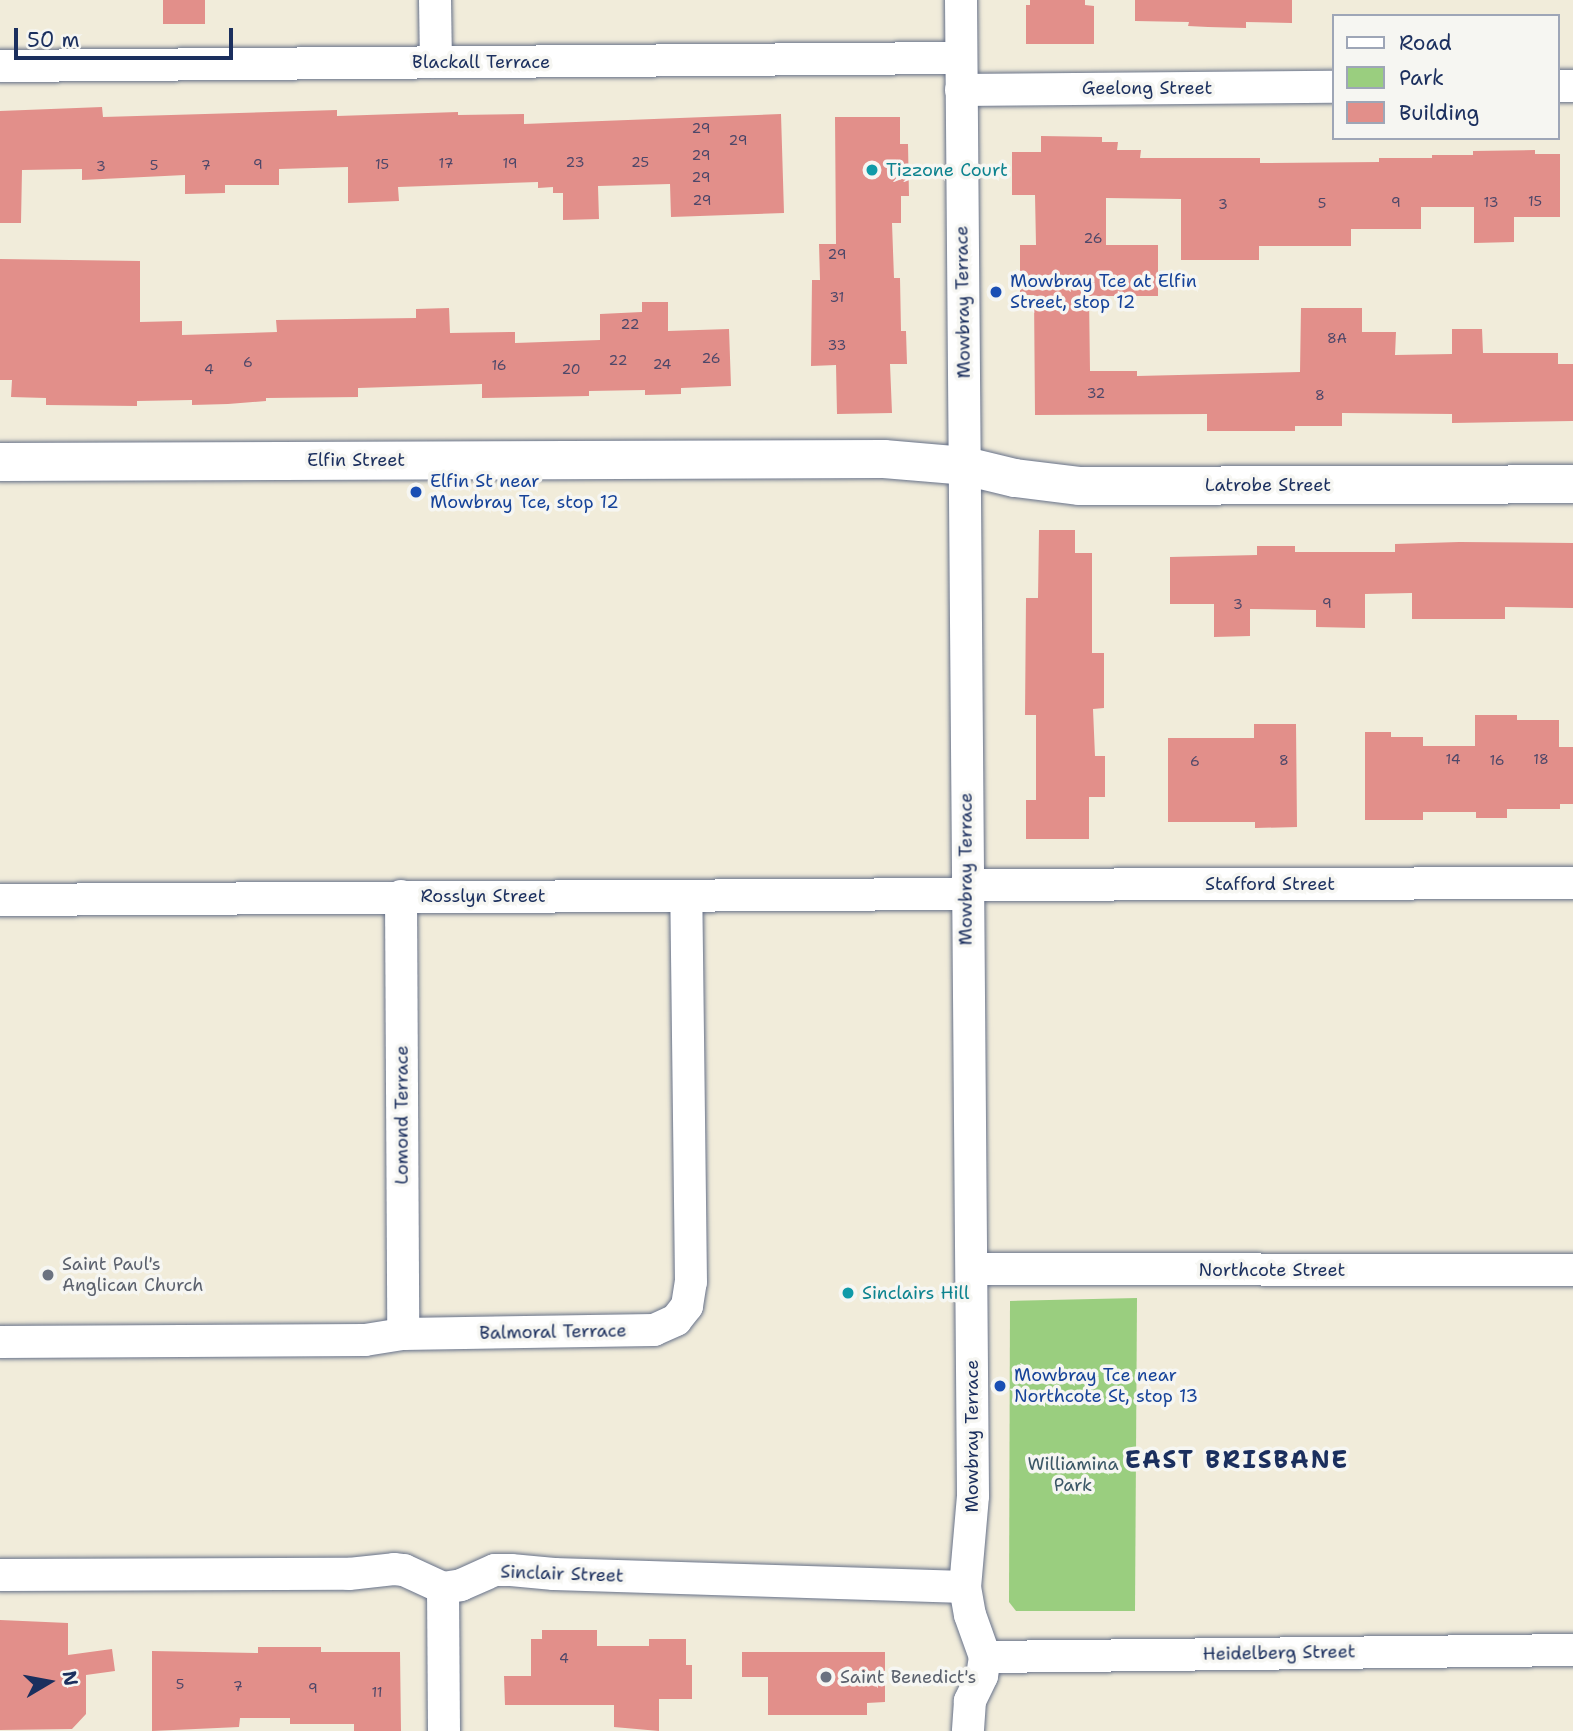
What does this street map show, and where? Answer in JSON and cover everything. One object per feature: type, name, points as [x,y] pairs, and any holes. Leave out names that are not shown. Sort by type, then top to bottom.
[{"type":"main road","name":"Elfin Street","points":[[0,462],[802,459],[898,460],[965,466]]},
{"type":"main road","name":"Latrobe Street","points":[[965,466],[1015,478],[1079,486],[1573,484]]},
{"type":"street","points":[[435,0],[436,62]]},
{"type":"street","name":"Mowbray Terrace","points":[[961,0],[966,890],[973,1496],[965,1587],[970,1615],[985,1657]]},
{"type":"street","name":"Blackall Terrace","points":[[0,66],[961,58]]},
{"type":"street","name":"Geelong Street","points":[[961,90],[1332,87]]},
{"type":"street","name":"Stafford Street","points":[[966,890],[1573,883]]},
{"type":"street","name":"Rosslyn Street","points":[[0,900],[686,896],[966,890]]},
{"type":"street","name":"Lomond Terrace","points":[[401,896],[403,1334]]},
{"type":"street","name":"Balmoral Terrace","points":[[0,1342],[365,1340],[403,1334],[654,1330],[676,1320],[687,1306],[691,1282],[686,896]]},
{"type":"street","name":"Northcote Street","points":[[972,1269],[1573,1269]]},
{"type":"street","points":[[0,1575],[349,1574],[404,1570],[443,1588],[444,1731]]},
{"type":"street","name":"Sinclair Street","points":[[443,1588],[461,1585],[495,1570],[965,1587]]},
{"type":"street","name":"Heidelberg Street","points":[[985,1657],[1573,1650]]},
{"type":"street","points":[[968,1731],[970,1701],[982,1676],[985,1657]]},
{"type":"green space","name":"Williamina Park","points":[[1137,1298],[1135,1611],[1016,1611],[1009,1602],[1010,1301]]},
{"type":"building","points":[[163,0],[205,0],[205,24],[163,24]]},
{"type":"building","points":[[1030,0],[1085,0],[1085,5],[1094,6],[1094,44],[1026,44],[1026,5],[1030,5]]},
{"type":"building","points":[[1135,0],[1292,0],[1292,23],[1246,22],[1246,28],[1188,26],[1189,22],[1135,21]]},
{"type":"building","points":[[102,107],[103,117],[337,110],[337,116],[458,112],[458,115],[524,114],[524,124],[781,114],[784,213],[671,217],[670,184],[598,186],[599,219],[563,220],[563,193],[553,193],[553,187],[538,188],[538,182],[398,187],[399,201],[348,203],[348,167],[279,169],[279,185],[225,185],[225,193],[185,194],[185,175],[82,180],[82,169],[22,170],[21,223],[0,223],[0,111]]},
{"type":"building","points":[[835,117],[900,117],[900,144],[908,144],[909,196],[901,196],[901,223],[892,223],[894,278],[900,278],[901,331],[906,331],[907,364],[890,364],[892,413],[837,414],[836,365],[811,366],[812,280],[820,280],[819,244],[836,244]]},
{"type":"building","points":[[1041,136],[1102,137],[1102,142],[1118,142],[1117,150],[1141,150],[1140,158],[1260,158],[1260,163],[1379,162],[1379,158],[1473,155],[1473,151],[1535,150],[1535,154],[1560,154],[1560,217],[1514,217],[1514,242],[1474,243],[1474,207],[1421,207],[1421,229],[1351,229],[1351,246],[1259,246],[1259,260],[1181,260],[1181,199],[1106,198],[1106,245],[1158,245],[1158,296],[1089,296],[1090,371],[1137,371],[1137,376],[1300,372],[1301,308],[1362,308],[1362,332],[1396,332],[1395,355],[1452,354],[1452,329],[1482,329],[1483,353],[1558,353],[1558,364],[1573,364],[1573,421],[1452,423],[1452,414],[1342,413],[1342,426],[1295,426],[1295,431],[1207,431],[1207,414],[1035,415],[1034,295],[1020,295],[1020,245],[1036,245],[1035,195],[1012,195],[1012,152],[1041,152]]},
{"type":"building","points":[[0,259],[140,261],[140,322],[182,321],[182,335],[277,332],[276,320],[416,318],[416,309],[449,308],[450,333],[515,332],[515,343],[600,340],[600,314],[642,312],[642,302],[668,302],[668,331],[729,329],[731,386],[681,388],[681,394],[645,395],[645,390],[589,391],[589,396],[482,398],[482,384],[358,388],[358,397],[266,398],[266,401],[228,404],[192,405],[192,400],[137,401],[137,406],[46,405],[46,398],[11,397],[12,380],[0,380]]},
{"type":"building","points":[[1039,530],[1075,530],[1075,553],[1092,553],[1092,653],[1104,653],[1104,708],[1093,709],[1095,756],[1105,756],[1105,797],[1089,797],[1089,839],[1026,839],[1026,800],[1036,800],[1036,715],[1025,715],[1026,598],[1038,598]]},
{"type":"building","points":[[1573,543],[1573,608],[1505,607],[1505,619],[1412,619],[1412,593],[1365,594],[1365,628],[1316,627],[1316,610],[1250,609],[1250,636],[1214,637],[1214,604],[1170,604],[1170,557],[1257,555],[1257,546],[1295,546],[1295,552],[1395,552],[1395,544]]},
{"type":"building","points":[[1475,715],[1517,715],[1517,720],[1559,720],[1559,747],[1573,747],[1573,804],[1560,804],[1560,809],[1507,809],[1507,818],[1476,818],[1476,812],[1423,812],[1423,820],[1365,820],[1365,732],[1391,732],[1391,737],[1423,737],[1423,746],[1475,746]]},
{"type":"building","points":[[1254,724],[1296,724],[1297,827],[1255,828],[1255,822],[1168,822],[1168,738],[1254,738]]},
{"type":"building","points":[[0,1620],[68,1623],[68,1655],[112,1649],[115,1671],[86,1675],[86,1714],[72,1729],[0,1730]]},
{"type":"building","points":[[542,1630],[597,1630],[597,1646],[649,1646],[649,1639],[686,1639],[686,1665],[692,1665],[692,1699],[659,1699],[659,1731],[614,1727],[614,1705],[505,1705],[504,1676],[531,1676],[531,1639],[542,1639]]},
{"type":"building","points":[[258,1647],[321,1647],[321,1652],[400,1652],[401,1731],[354,1731],[354,1724],[290,1724],[290,1718],[240,1718],[239,1727],[152,1731],[152,1651],[258,1653]]},
{"type":"building","name":"Saint Benedict's","points":[[742,1652],[885,1652],[885,1702],[867,1703],[867,1715],[768,1715],[768,1677],[742,1677]]},
{"type":"place","name":"Tizzone Court","points":[[872,170]]},
{"type":"place","name":"Mowbray Tce at Elfin Street, stop 12","points":[[996,292]]},
{"type":"place","name":"Elfin St near Mowbray Tce, stop 12","points":[[416,492]]},
{"type":"place","name":"Saint Paul's Anglican Church","points":[[48,1275]]},
{"type":"place","name":"Sinclairs Hill","points":[[848,1293]]},
{"type":"place","name":"Mowbray Tce near Northcote St, stop 13","points":[[1000,1386]]},
{"type":"place","name":"Saint Benedict's","points":[[826,1677]]},
{"type":"district","name":"EAST BRISBANE","points":[[1237,1461]]}]
